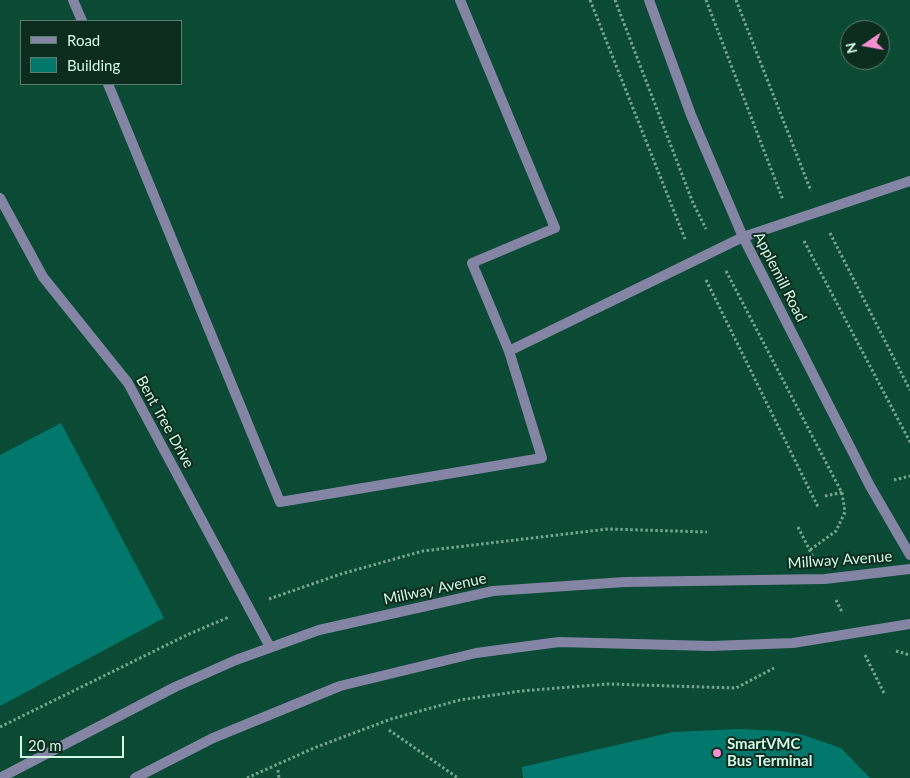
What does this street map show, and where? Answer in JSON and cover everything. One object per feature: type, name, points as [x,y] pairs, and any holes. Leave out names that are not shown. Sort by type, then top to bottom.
[{"type":"street","points":[[73,0],[82,20]]},
{"type":"street","points":[[108,85],[280,502],[542,458],[509,351],[472,263],[555,228],[460,0]]},
{"type":"street","name":"Applemill Road","points":[[648,0],[691,115],[742,237],[870,486],[910,555]]},
{"type":"street","points":[[509,351],[742,237],[910,181]]},
{"type":"street","name":"Bent Tree Drive","points":[[0,198],[43,277],[128,383],[270,647]]},
{"type":"street","name":"Millway Avenue","points":[[0,778],[175,687],[270,647],[319,630],[493,591],[625,582],[825,579],[910,569]]},
{"type":"street","points":[[135,778],[213,738],[340,686],[476,653],[559,642],[710,646],[793,643],[910,624]]},
{"type":"path","points":[[615,0],[693,203]]},
{"type":"path","points":[[706,0],[772,175]]},
{"type":"path","points":[[813,259],[910,442]]},
{"type":"path","points":[[735,292],[842,493],[845,512],[836,531],[810,550]]},
{"type":"path","points":[[0,726],[189,634],[273,597],[341,574],[423,551],[608,529],[707,532]]},
{"type":"path","points":[[890,652],[898,651],[910,655]]},
{"type":"path","points":[[864,654],[872,653]]},
{"type":"path","points":[[247,778],[314,748],[390,719],[460,700],[521,691],[608,684],[736,688],[778,667]]},
{"type":"path","points":[[389,730],[458,778]]},
{"type":"path","points":[[278,770],[279,778]]},
{"type":"building","points":[[61,423],[164,618],[0,706],[0,455]]},
{"type":"building","name":"SmartVMC Bus Terminal","points":[[739,729],[782,731],[803,735],[841,748],[870,778],[523,778],[522,767],[673,732]]},
{"type":"place","name":"SmartVMC Bus Terminal","points":[[717,753]]}]
